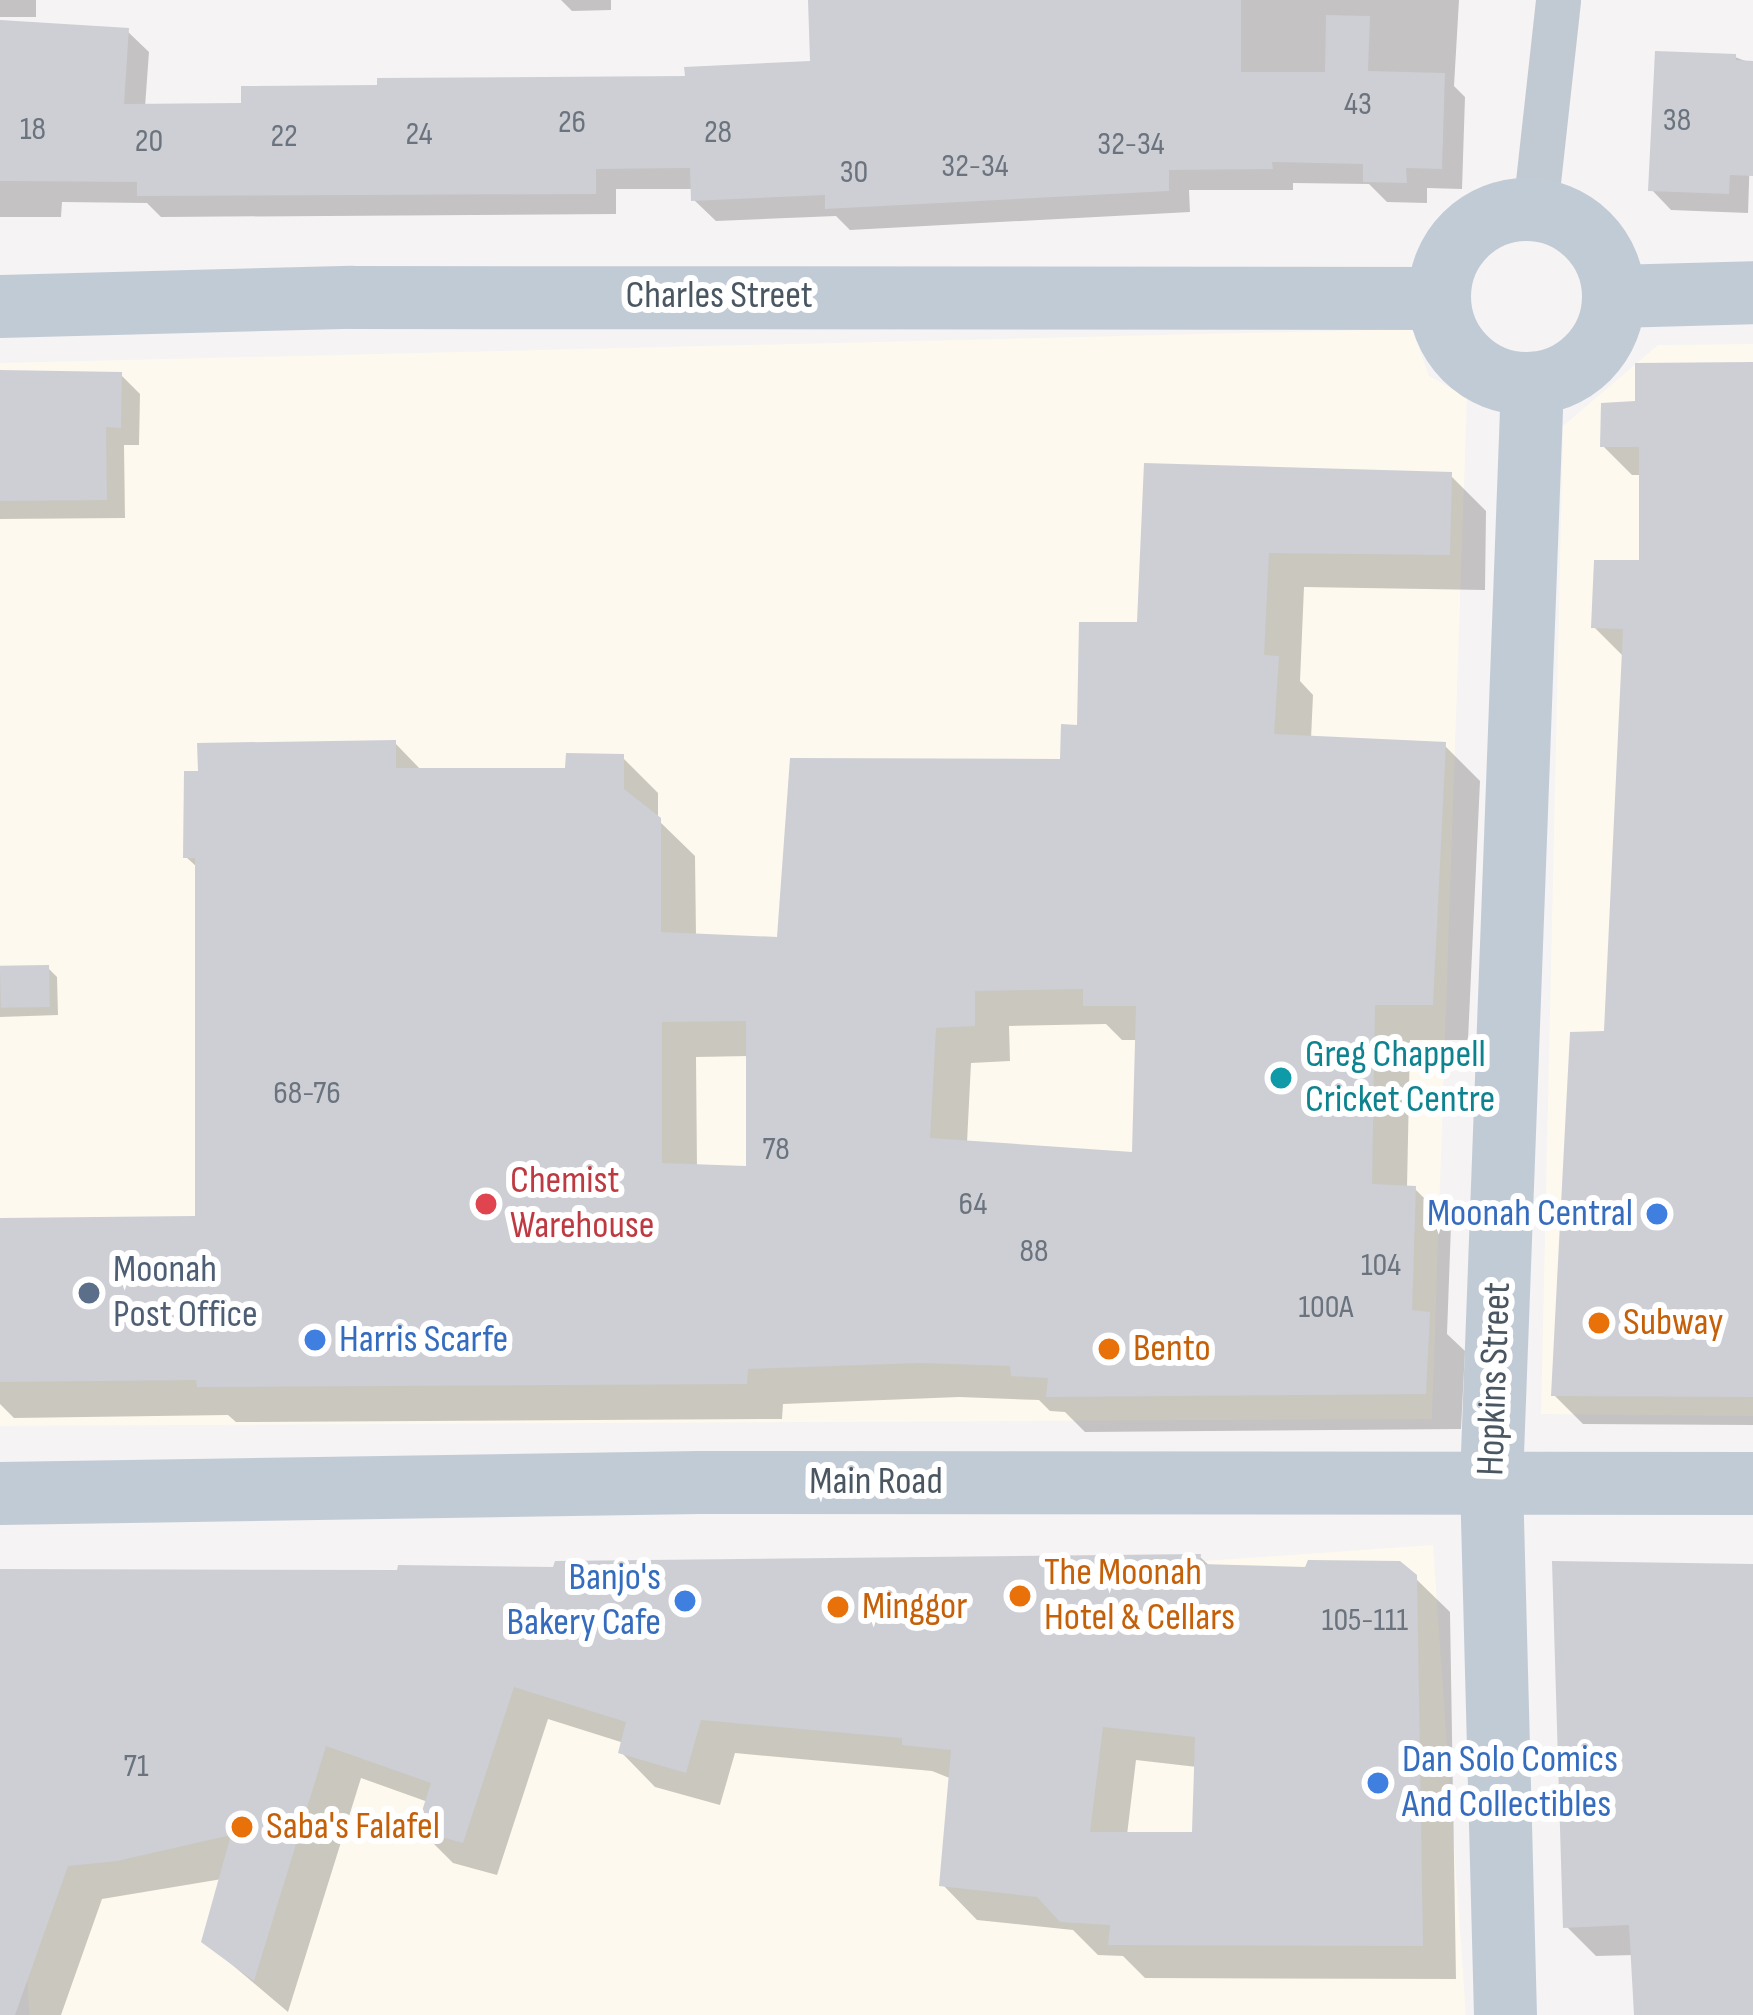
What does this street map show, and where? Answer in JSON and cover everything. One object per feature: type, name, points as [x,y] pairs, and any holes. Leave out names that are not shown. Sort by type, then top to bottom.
[{"type":"street","points":[[1535,209],[1558,0]]},
{"type":"street","points":[[1535,209],[1560,215],[1599,248],[1614,296],[1610,322],[1589,355],[1557,377],[1532,383],[1478,369],[1444,325],[1439,298],[1444,269],[1457,243],[1492,217],[1535,209]]},
{"type":"street","points":[[1614,296],[1753,292]]},
{"type":"street","name":"Charles Street","points":[[0,306],[394,297],[1439,298]]},
{"type":"street","name":"Hopkins Street","points":[[1505,2015],[1491,1480],[1532,383]]},
{"type":"street","name":"Main Road","points":[[0,1493],[699,1482],[1753,1483]]},
{"type":"shaded area","points":[[1412,329],[1429,376],[1467,397],[1432,1419],[0,1426],[0,363]]},
{"type":"shaded area","points":[[1753,344],[1753,1416],[1541,1414],[1563,426],[1658,345]]},
{"type":"shaded area","points":[[1433,1545],[1466,2015],[29,2015],[3,1645]]},
{"type":"building","points":[[808,0],[1241,0],[1241,72],[1325,72],[1326,15],[1370,16],[1368,71],[1445,73],[1442,169],[1406,168],[1407,183],[1363,182],[1363,164],[1272,162],[1273,169],[1169,170],[1169,191],[825,209],[825,195],[691,201],[690,168],[596,169],[596,194],[137,196],[137,182],[0,181],[0,20],[129,28],[124,104],[241,103],[241,86],[377,85],[377,78],[685,76],[684,67],[810,61]]},
{"type":"building","points":[[1655,51],[1736,54],[1736,60],[1753,61],[1753,176],[1730,175],[1729,194],[1648,191]]},
{"type":"building","name":"Moonah Central","points":[[1753,362],[1753,1397],[1551,1396],[1570,1032],[1604,1031],[1623,629],[1591,628],[1594,560],[1639,560],[1639,447],[1600,447],[1601,403],[1635,401],[1635,363]]},
{"type":"building","points":[[0,370],[122,372],[121,428],[106,427],[107,500],[0,501]]},
{"type":"building","points":[[1144,463],[1452,472],[1450,555],[1269,553],[1264,655],[1279,656],[1274,734],[1446,742],[1433,1005],[1375,1005],[1372,1184],[1416,1186],[1412,1310],[1430,1312],[1426,1394],[1046,1397],[1048,1378],[1011,1376],[1010,1366],[921,1363],[748,1369],[747,1384],[197,1387],[196,1380],[0,1382],[0,1218],[195,1216],[195,858],[183,858],[184,771],[198,771],[197,743],[396,740],[396,768],[565,768],[566,753],[624,754],[624,789],[661,818],[661,932],[777,937],[790,758],[1060,759],[1061,724],[1077,725],[1079,622],[1137,622]],"holes":[[[1083,989],[1083,1006],[1136,1006],[1132,1152],[930,1138],[936,1028],[975,1026],[975,991]],[[746,1021],[746,1166],[662,1163],[662,1022]]]},
{"type":"building","points":[[49,965],[50,1007],[1,1008],[0,966]]},
{"type":"building","points":[[1201,1554],[1200,1564],[1305,1567],[1308,1560],[1400,1561],[1417,1575],[1423,1946],[1108,1945],[1110,1925],[1060,1922],[1037,1897],[939,1886],[951,1750],[902,1745],[902,1738],[701,1720],[686,1773],[618,1753],[626,1722],[514,1687],[463,1843],[416,1830],[431,1783],[326,1746],[254,1981],[201,1942],[231,1835],[117,1861],[68,1866],[15,2015],[0,2015],[0,1569],[397,1570],[398,1565],[553,1567],[555,1561]],"holes":[[[1103,1727],[1195,1737],[1192,1832],[1090,1832]]]},
{"type":"building","points":[[1552,1561],[1753,1564],[1753,2015],[1634,2015],[1629,1925],[1563,1928]]},
{"type":"place","name":"Greg Chappell Cricket Centre","points":[[1281,1078]]},
{"type":"place","name":"Chemist Warehouse","points":[[486,1204]]},
{"type":"place","name":"Moonah Central","points":[[1657,1214]]},
{"type":"place","name":"Moonah Post Office","points":[[89,1293]]},
{"type":"place","name":"Subway","points":[[1599,1323]]},
{"type":"place","name":"Harris Scarfe","points":[[315,1340]]},
{"type":"place","name":"Bento","points":[[1109,1349]]},
{"type":"place","name":"The Moonah Hotel & Cellars","points":[[1020,1596]]},
{"type":"place","name":"Banjo's Bakery Cafe","points":[[685,1601]]},
{"type":"place","name":"Minggor","points":[[838,1607]]},
{"type":"place","name":"Dan Solo Comics And Collectibles","points":[[1378,1783]]},
{"type":"place","name":"Saba's Falafel","points":[[242,1827]]}]
